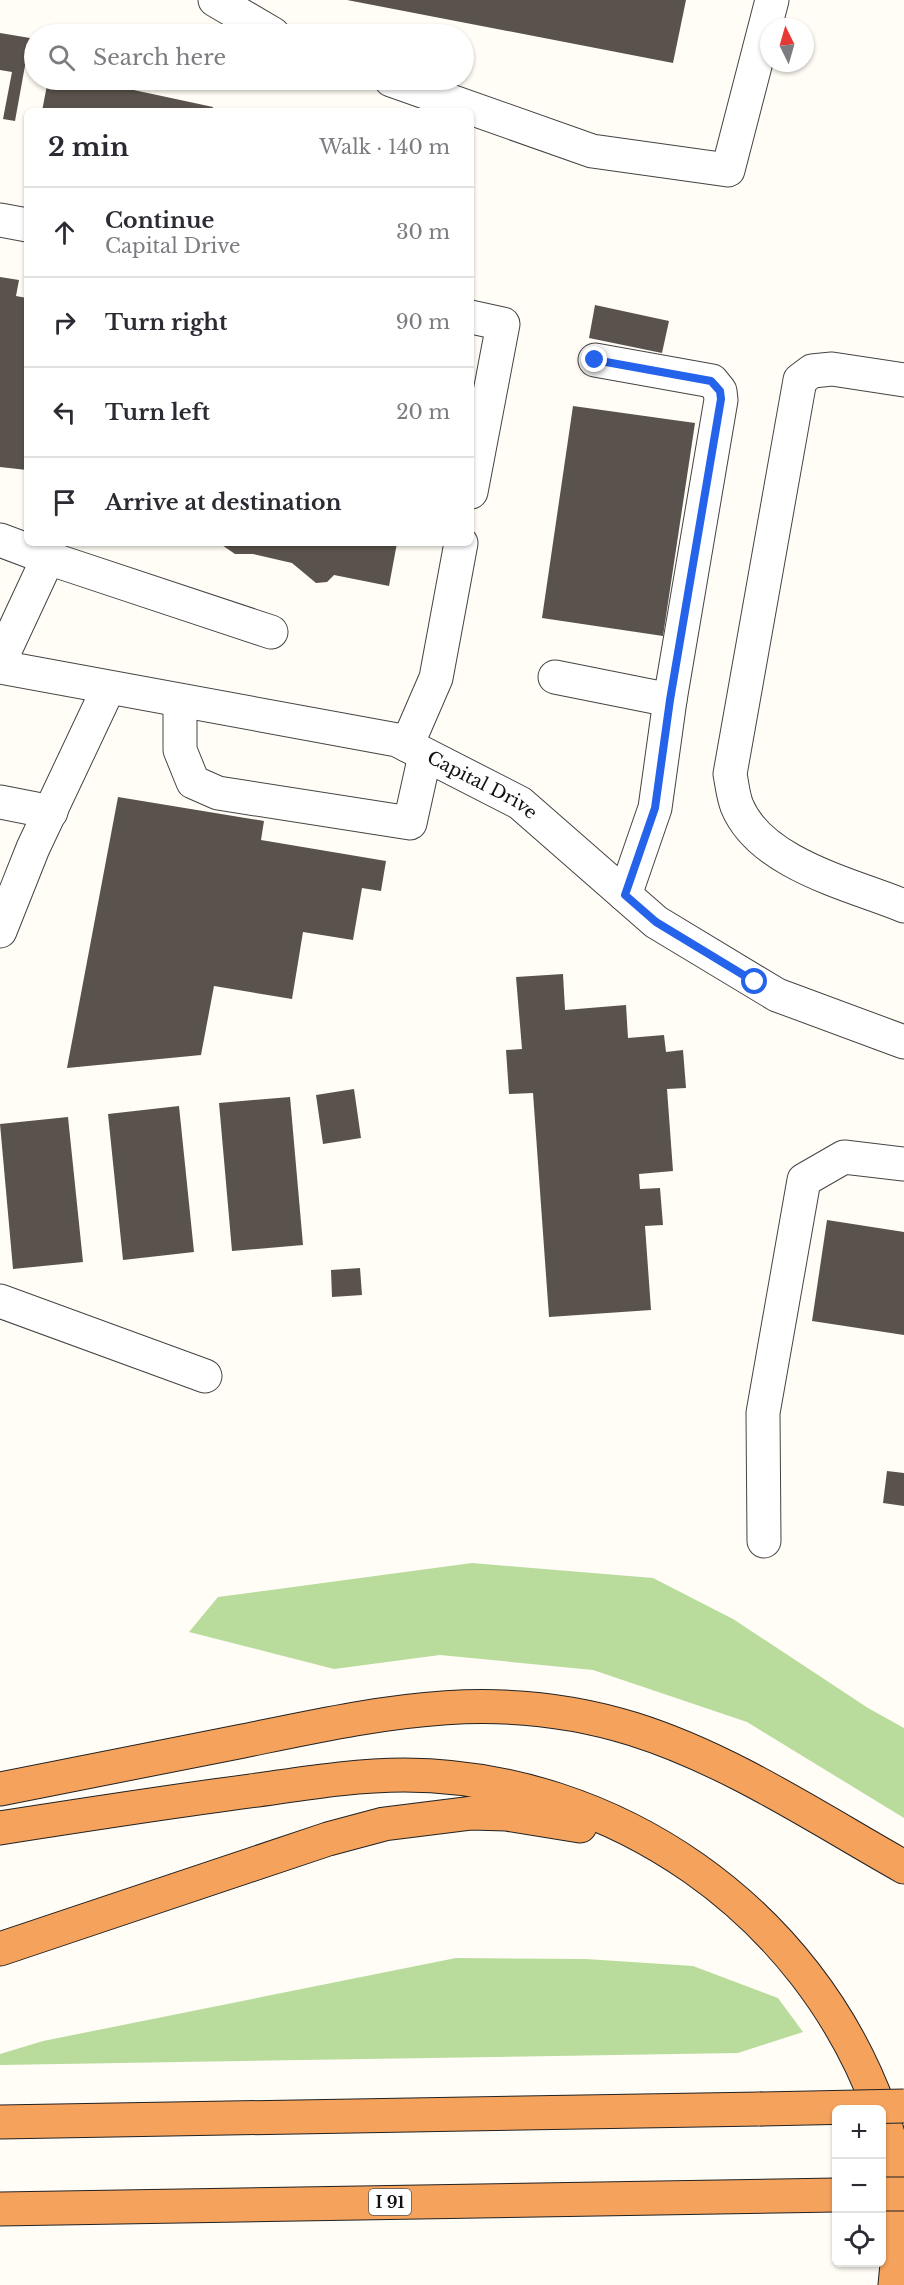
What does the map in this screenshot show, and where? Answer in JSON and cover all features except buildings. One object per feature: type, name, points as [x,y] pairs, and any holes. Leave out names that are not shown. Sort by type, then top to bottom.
[{"type":"highway","points":[[0,1790],[390,1712],[460,1705],[529,1707],[598,1720],[665,1740],[751,1781],[904,1867]]},
{"type":"highway","points":[[0,1828],[339,1779],[404,1775],[470,1780],[514,1788],[580,1808],[652,1841],[722,1889],[775,1938],[824,1996],[858,2058],[878,2105]]},
{"type":"highway","points":[[0,1949],[355,1830],[410,1819],[472,1813],[506,1814],[569,1824],[648,1851],[720,1892],[775,1938]]},
{"type":"highway","points":[[0,2122],[904,2106]]},
{"type":"highway","points":[[886,2133],[896,2179],[898,2237],[895,2285]]},
{"type":"highway","points":[[886,2194],[904,2194]]},
{"type":"highway","name":"I 91","points":[[0,2209],[832,2195]]},
{"type":"lane","points":[[215,0],[256,24]]},
{"type":"lane","points":[[474,109],[592,151],[728,170],[772,0]]},
{"type":"lane","points":[[419,90],[470,108]]},
{"type":"lane","points":[[0,220],[24,224]]},
{"type":"lane","points":[[474,318],[503,324],[474,476]]},
{"type":"lane","points":[[595,360],[711,381],[720,391],[721,399],[670,700],[655,808],[625,895]]},
{"type":"lane","points":[[904,380],[832,369],[812,370],[800,380],[730,774],[737,806],[759,837],[783,857],[904,906]]},
{"type":"lane","points":[[0,540],[271,632]]},
{"type":"lane","points":[[180,701],[180,750],[193,782],[218,793],[410,823],[416,750],[436,678],[460,546]]},
{"type":"lane","points":[[0,661],[48,558]]},
{"type":"lane","name":"Capital Drive","points":[[0,667],[397,740],[520,803],[656,922],[777,995],[904,1042]]},
{"type":"lane","points":[[555,677],[670,700]]},
{"type":"lane","points":[[0,932],[33,848],[108,688]]},
{"type":"lane","points":[[0,802],[51,812]]},
{"type":"lane","points":[[764,1541],[763,1413],[804,1180],[844,1157],[904,1164]]},
{"type":"lane","points":[[0,1301],[205,1376]]},
{"type":"green space","points":[[472,1563],[653,1578],[733,1619],[868,1708],[904,1728],[904,1818],[747,1722],[593,1670],[440,1655],[334,1669],[189,1632],[218,1597]]},
{"type":"green space","points":[[456,1958],[586,1959],[693,1966],[778,1998],[803,2032],[738,2053],[0,2065],[0,2054],[43,2041]]},
{"type":"route","points":[[595,360],[711,381],[720,391],[721,399],[670,700],[655,808],[625,895],[656,922],[755,982]]}]
